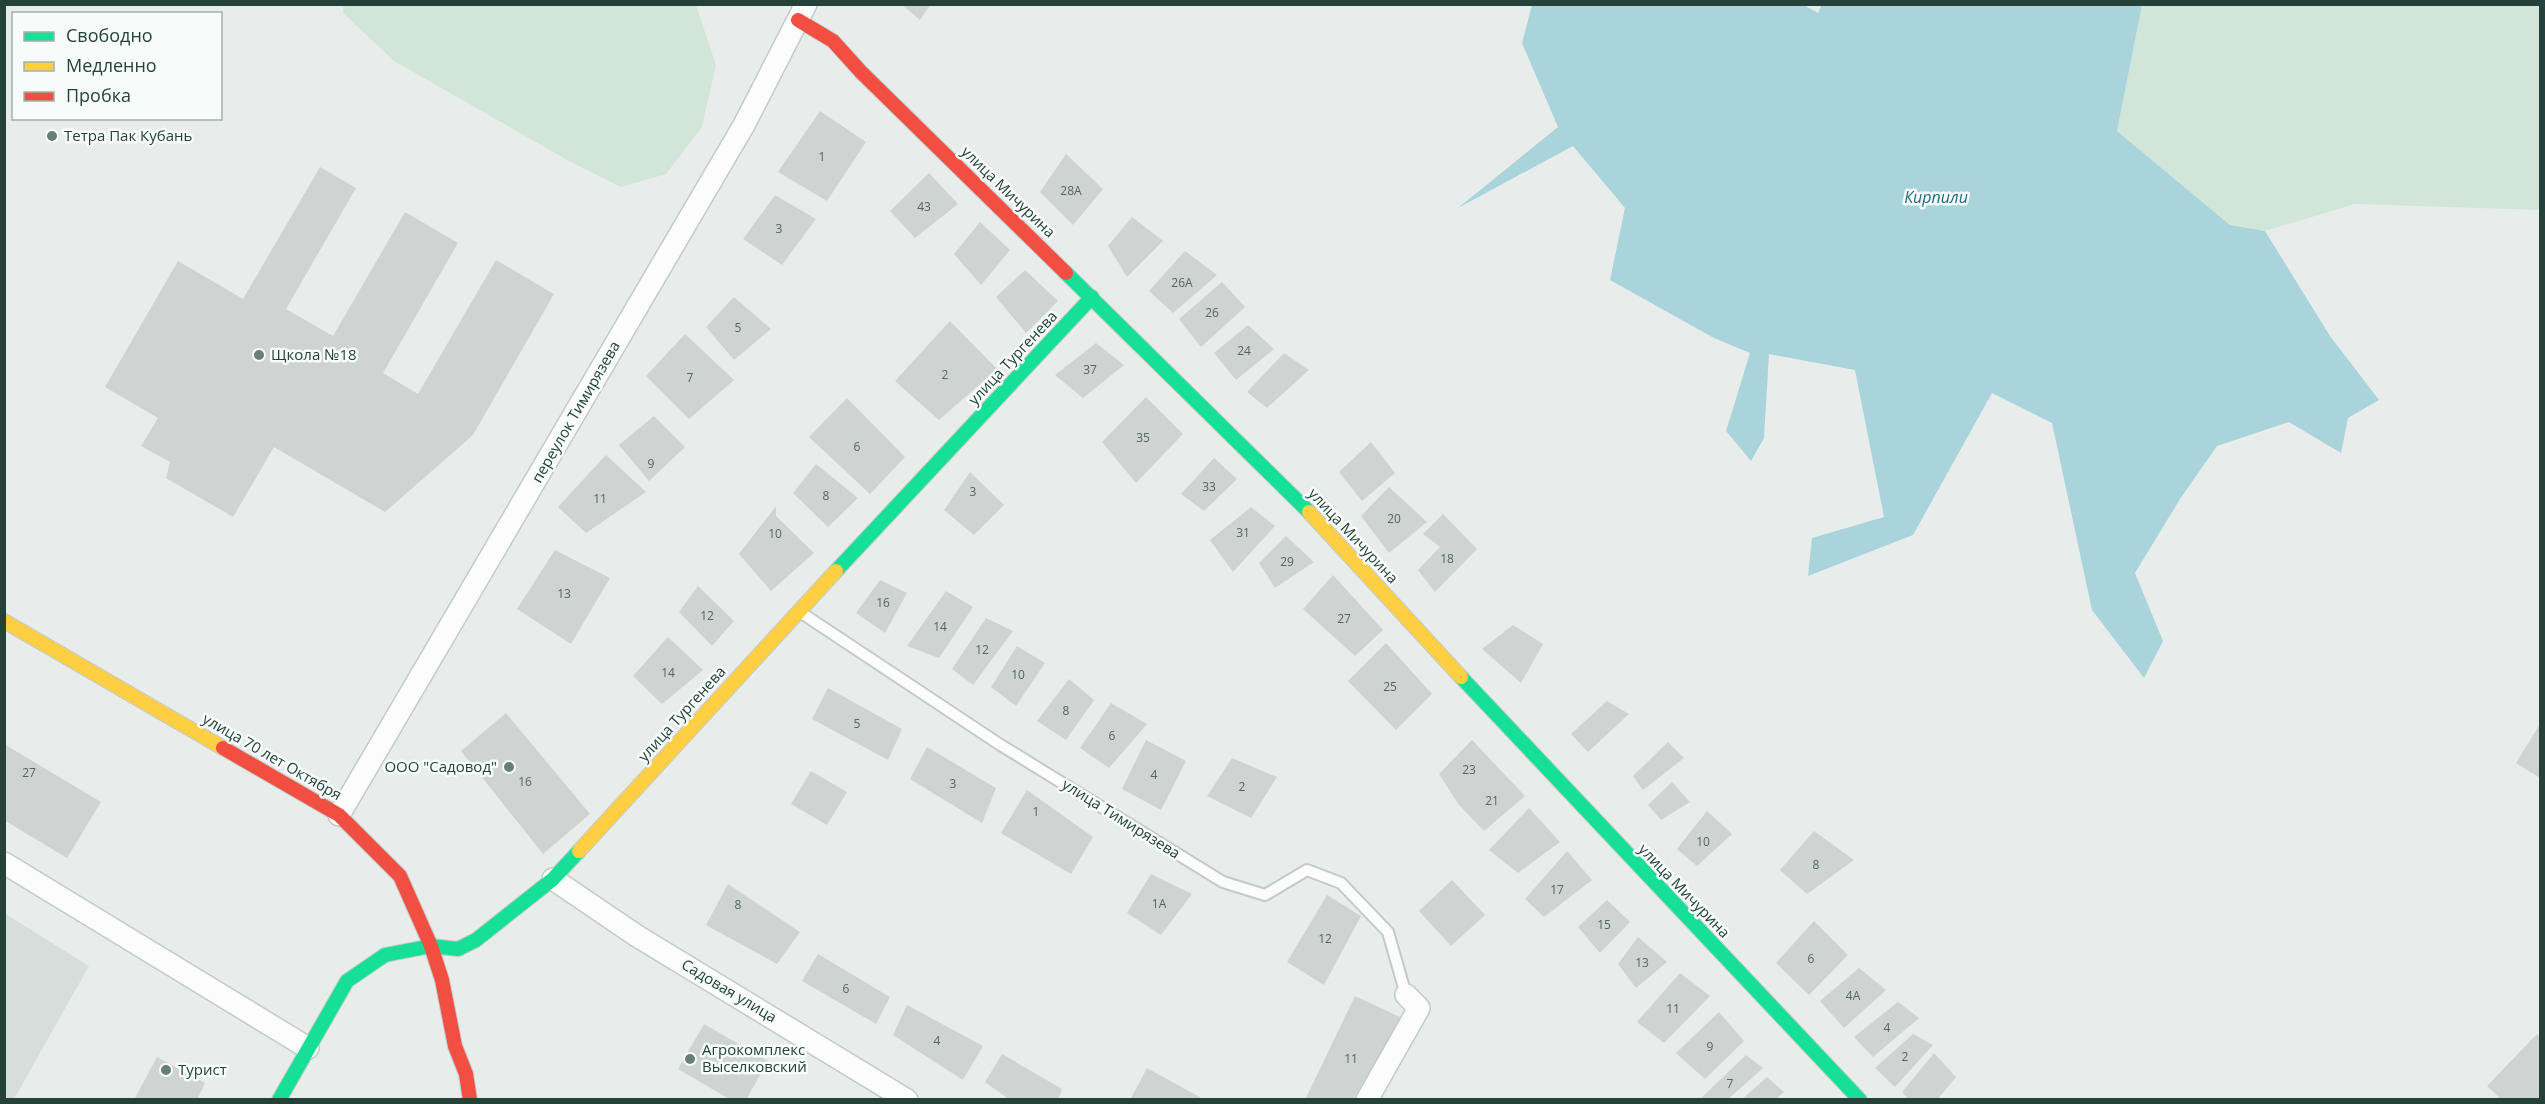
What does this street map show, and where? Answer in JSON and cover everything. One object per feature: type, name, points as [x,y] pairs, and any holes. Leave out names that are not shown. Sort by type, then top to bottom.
[{"type":"street","name":"улица Мичурина","points":[[802,12],[1298,500],[1532,754],[1860,1100]]},
{"type":"street","name":"переулок Тимирязева","points":[[339,815],[744,125],[802,12]]},
{"type":"street","name":"улица Тургенева","points":[[279,1100],[347,981],[385,955],[431,946],[458,949],[476,940],[553,879],[799,610],[1092,297]]},
{"type":"street","name":"улица 70 лет Октября","points":[[4,621],[339,815],[400,876],[431,946],[442,980],[455,1046],[466,1074],[470,1100]]},
{"type":"street","points":[[4,863],[308,1048]]},
{"type":"street","name":"Садовая улица","points":[[553,879],[637,936],[907,1100]]},
{"type":"street","points":[[1367,1100],[1419,1008],[1406,995]]},
{"type":"lane","name":"улица Тимирязева","points":[[799,610],[999,744],[1223,882],[1265,895],[1307,870],[1341,883],[1388,932],[1406,995]]},
{"type":"shaded area","points":[[4,913],[89,966],[14,1099],[5,1099]]},
{"type":"green space","points":[[343,5],[696,5],[716,65],[702,127],[666,174],[621,187],[569,161],[394,61],[343,13]]},
{"type":"green space","points":[[2142,5],[2540,5],[2540,210],[2355,204],[2265,231],[2230,225],[2117,131]]},
{"type":"water","name":"Кирпили","points":[[1802,4],[1818,13],[1822,4],[2142,5],[2117,131],[2230,225],[2265,231],[2330,336],[2379,400],[2348,418],[2341,453],[2289,422],[2217,446],[2180,499],[2135,573],[2163,641],[2144,678],[2092,610],[2052,423],[1992,393],[1913,535],[1808,576],[1812,538],[1884,517],[1855,370],[1769,354],[1764,438],[1751,461],[1726,431],[1750,353],[1714,338],[1610,280],[1625,208],[1573,146],[1458,208],[1558,127],[1522,43],[1532,5]]},
{"type":"building","points":[[901,4],[931,4],[920,20]]},
{"type":"building","points":[[820,111],[866,142],[827,201],[778,172]]},
{"type":"building","points":[[1066,154],[1103,189],[1073,225],[1040,192]]},
{"type":"building","name":"Щкола №18","points":[[320,167],[356,188],[286,309],[333,336],[405,212],[458,243],[383,373],[418,394],[496,260],[554,294],[473,435],[385,512],[274,447],[233,517],[166,478],[170,462],[141,446],[158,418],[105,387],[178,261],[243,299]]},
{"type":"building","points":[[929,173],[958,204],[915,238],[890,211]]},
{"type":"building","points":[[775,195],[816,219],[782,265],[743,239]]},
{"type":"building","points":[[1132,217],[1163,241],[1127,277],[1108,246]]},
{"type":"building","points":[[980,222],[1010,250],[981,285],[954,254]]},
{"type":"building","points":[[1185,251],[1217,275],[1173,313],[1149,291]]},
{"type":"building","points":[[1025,270],[1058,301],[1026,333],[996,297]]},
{"type":"building","points":[[1222,282],[1245,307],[1201,347],[1179,319]]},
{"type":"building","points":[[734,297],[771,329],[734,360],[706,327]]},
{"type":"building","points":[[950,321],[997,369],[939,420],[895,381]]},
{"type":"building","points":[[1248,325],[1274,349],[1236,380],[1214,353]]},
{"type":"building","points":[[685,334],[734,380],[689,419],[646,376]]},
{"type":"building","points":[[1096,343],[1124,365],[1083,398],[1055,375]]},
{"type":"building","points":[[1284,353],[1309,370],[1267,408],[1247,392]]},
{"type":"building","points":[[1146,397],[1183,434],[1136,483],[1102,442]]},
{"type":"building","points":[[847,398],[905,457],[870,494],[809,437]]},
{"type":"building","points":[[654,416],[685,447],[649,481],[619,445]]},
{"type":"building","points":[[1371,442],[1395,473],[1362,501],[1339,472]]},
{"type":"building","points":[[606,455],[646,492],[586,533],[558,507]]},
{"type":"building","points":[[1214,458],[1237,479],[1204,511],[1181,494]]},
{"type":"building","points":[[816,464],[858,498],[828,527],[793,493]]},
{"type":"building","points":[[970,472],[1004,505],[974,535],[944,510]]},
{"type":"building","points":[[1389,487],[1427,522],[1389,553],[1361,516]]},
{"type":"building","points":[[776,506],[776,516],[814,553],[771,591],[739,554]]},
{"type":"building","points":[[1251,507],[1275,526],[1233,572],[1210,540]]},
{"type":"building","points":[[1443,514],[1477,549],[1435,592],[1418,570],[1440,547],[1423,534]]},
{"type":"building","points":[[1286,536],[1314,562],[1275,588],[1259,563]]},
{"type":"building","points":[[555,550],[610,578],[571,644],[517,609]]},
{"type":"building","points":[[1333,575],[1383,630],[1355,656],[1303,609]]},
{"type":"building","points":[[880,580],[907,593],[885,633],[856,613]]},
{"type":"building","points":[[698,586],[734,621],[712,646],[679,612]]},
{"type":"building","points":[[946,591],[973,607],[939,658],[907,646]]},
{"type":"building","points":[[986,618],[1013,631],[973,685],[952,669]]},
{"type":"building","points":[[1513,625],[1543,644],[1521,683],[1482,649]]},
{"type":"building","points":[[668,637],[703,670],[662,704],[633,676]]},
{"type":"building","points":[[1386,643],[1432,694],[1396,730],[1348,681]]},
{"type":"building","points":[[1017,646],[1045,663],[1016,706],[991,687]]},
{"type":"building","points":[[1069,679],[1094,700],[1066,740],[1037,721]]},
{"type":"building","points":[[828,688],[902,729],[888,760],[812,719]]},
{"type":"building","points":[[1607,701],[1629,714],[1588,752],[1571,734]]},
{"type":"building","points":[[1111,703],[1147,724],[1109,768],[1080,748]]},
{"type":"building","points":[[506,713],[590,814],[543,854],[461,751]]},
{"type":"building","points":[[2540,724],[2540,778],[2516,763]]},
{"type":"building","points":[[1146,740],[1186,761],[1161,810],[1122,789]]},
{"type":"building","points":[[1472,740],[1525,796],[1484,831],[1459,805],[1439,774]]},
{"type":"building","points":[[1668,742],[1684,758],[1643,790],[1633,776]]},
{"type":"building","points":[[4,744],[101,802],[67,858],[4,820]]},
{"type":"building","points":[[927,747],[996,788],[982,823],[910,779]]},
{"type":"building","points":[[1232,758],[1277,777],[1251,818],[1207,796]]},
{"type":"building","points":[[811,771],[847,792],[827,825],[791,804]]},
{"type":"building","points":[[1672,782],[1690,802],[1661,820],[1648,805]]},
{"type":"building","points":[[1027,790],[1093,837],[1071,874],[1001,833]]},
{"type":"building","points":[[1529,808],[1560,842],[1518,873],[1489,850]]},
{"type":"building","points":[[1707,811],[1732,834],[1697,866],[1677,849]]},
{"type":"building","points":[[1814,831],[1854,860],[1807,894],[1780,870]]},
{"type":"building","points":[[1567,851],[1592,880],[1544,917],[1525,899]]},
{"type":"building","points":[[1151,874],[1192,894],[1161,935],[1127,913]]},
{"type":"building","points":[[1452,880],[1485,915],[1451,946],[1419,911]]},
{"type":"building","points":[[728,884],[800,932],[777,964],[706,925]]},
{"type":"building","points":[[1327,895],[1361,916],[1324,985],[1287,962]]},
{"type":"building","points":[[1607,900],[1630,922],[1600,953],[1578,927]]},
{"type":"building","points":[[1814,921],[1848,955],[1809,995],[1776,963]]},
{"type":"building","points":[[1638,937],[1667,962],[1636,988],[1618,964]]},
{"type":"building","points":[[818,954],[890,997],[876,1024],[802,981]]},
{"type":"building","points":[[1859,968],[1886,990],[1844,1028],[1820,1001]]},
{"type":"building","points":[[1680,973],[1710,996],[1664,1043],[1637,1022]]},
{"type":"building","points":[[1355,996],[1402,1018],[1353,1100],[1305,1100]]},
{"type":"building","points":[[1898,1002],[1919,1018],[1873,1057],[1854,1037]]},
{"type":"building","points":[[907,1005],[983,1046],[963,1080],[893,1035]]},
{"type":"building","points":[[1719,1012],[1744,1041],[1705,1079],[1676,1053]]},
{"type":"building","points":[[704,1024],[768,1061],[746,1100],[731,1100],[678,1069]]},
{"type":"building","points":[[1913,1034],[1933,1045],[1895,1087],[1875,1068]]},
{"type":"building","points":[[2537,1034],[2540,1038],[2540,1100],[2502,1100],[2487,1086]]},
{"type":"building","points":[[1934,1053],[1956,1077],[1937,1100],[1909,1100],[1902,1092]]},
{"type":"building","points":[[1002,1054],[1062,1089],[1058,1100],[1010,1100],[985,1082]]},
{"type":"building","points":[[1746,1055],[1763,1068],[1727,1100],[1699,1100]]},
{"type":"building","name":"Турист","points":[[157,1057],[205,1083],[197,1100],[134,1100]]},
{"type":"building","points":[[1147,1068],[1205,1100],[1130,1100]]},
{"type":"building","points":[[1767,1077],[1784,1092],[1775,1100],[1741,1100]]},
{"type":"traffic: fast","points":[[1066,273],[1309,512]]},
{"type":"traffic: fast","points":[[836,571],[1092,297]]},
{"type":"traffic: fast","points":[[1461,677],[1860,1100]]},
{"type":"traffic: fast","points":[[279,1100],[347,981],[385,955],[431,946],[458,949],[476,940],[553,879],[579,851]]},
{"type":"traffic: slow","points":[[1309,512],[1461,677]]},
{"type":"traffic: slow","points":[[579,851],[836,571]]},
{"type":"traffic: slow","points":[[4,621],[223,748]]},
{"type":"traffic: jam","points":[[798,20],[833,41],[861,72],[1066,273]]},
{"type":"traffic: jam","points":[[223,748],[339,815],[400,876],[431,946],[442,980],[455,1046],[466,1074],[470,1100]]},
{"type":"place","name":"Тетра Пак Кубань","points":[[52,136]]},
{"type":"place","name":"Щкола №18","points":[[259,355]]},
{"type":"place","name":"ООО \"Садовод\"","points":[[509,767]]},
{"type":"place","name":"Агрокомплекс Выселковский","points":[[690,1059]]},
{"type":"place","name":"Турист","points":[[166,1070]]}]
